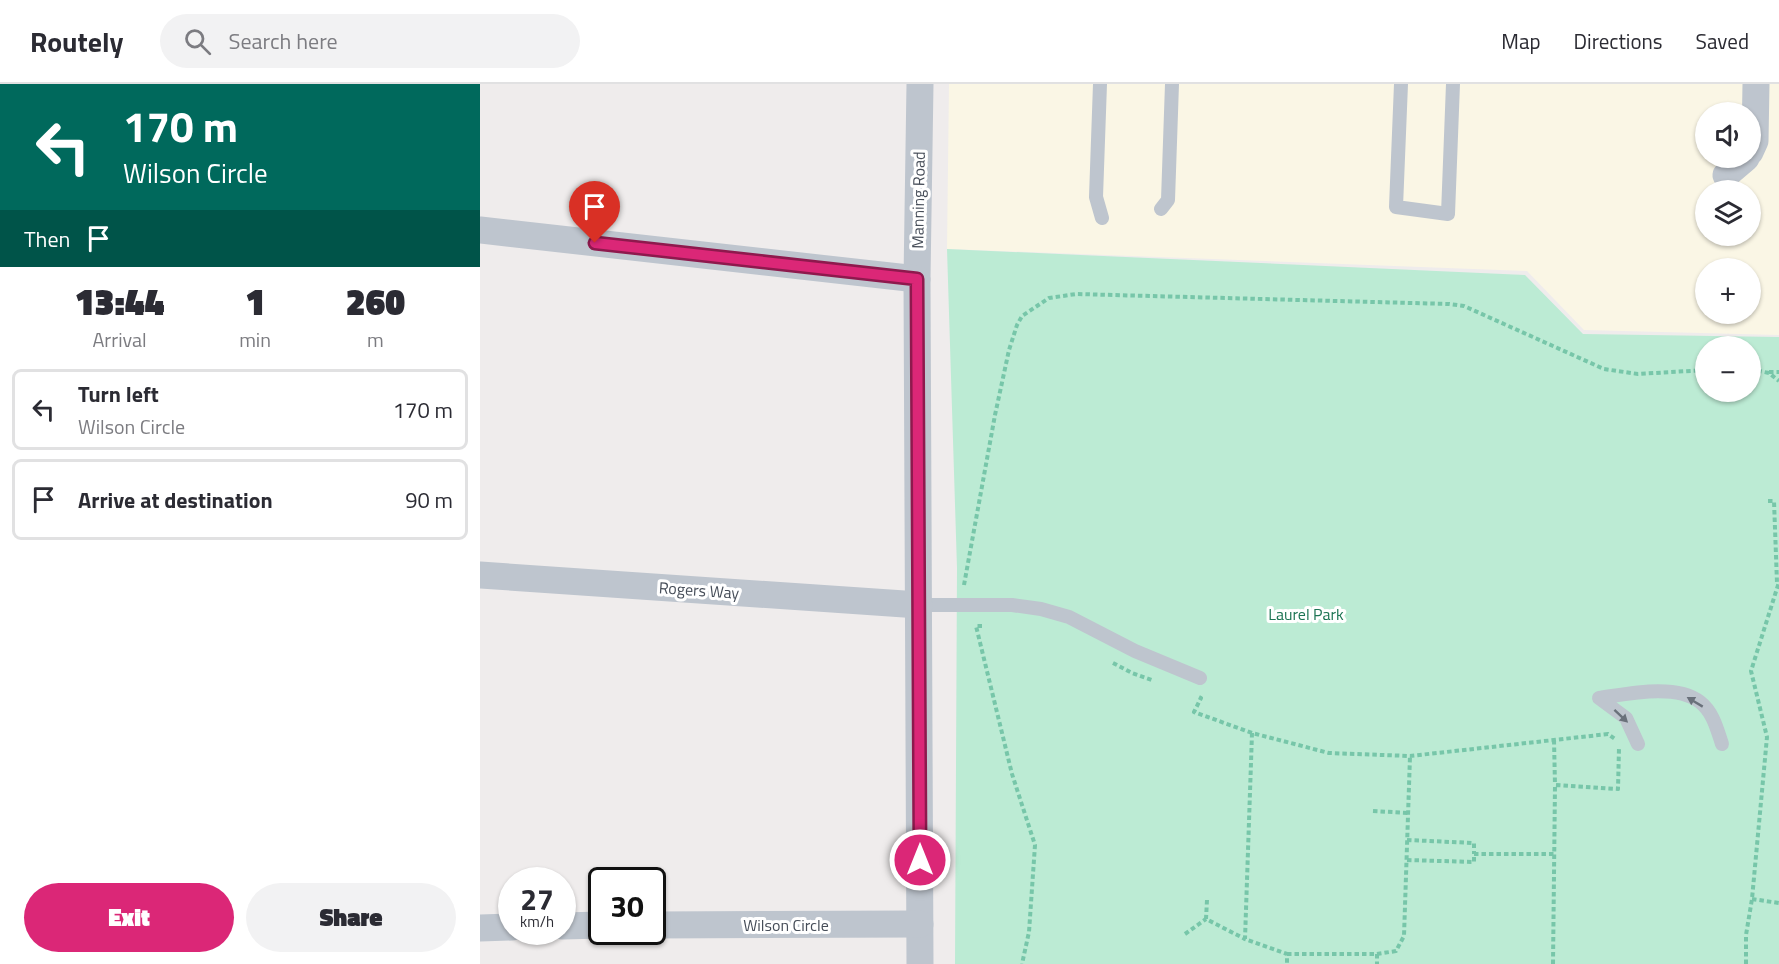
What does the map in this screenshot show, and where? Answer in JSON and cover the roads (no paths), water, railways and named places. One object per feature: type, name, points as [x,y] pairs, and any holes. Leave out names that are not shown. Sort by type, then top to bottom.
[{"type":"street","name":"Manning Road","points":[[920,84],[917,279],[920,964]]},
{"type":"street","points":[[1756,84],[1756,102]]},
{"type":"street","points":[[1726,176],[1735,168]]},
{"type":"street","points":[[480,230],[917,279]]},
{"type":"street","name":"Rogers Way","points":[[480,575],[919,605]]},
{"type":"street","name":"Wilson Circle","points":[[666,925],[920,924]]},
{"type":"street","points":[[480,928],[498,927]]},
{"type":"lane","points":[[1100,84],[1096,197],[1102,218]]},
{"type":"lane","points":[[1161,209],[1168,201],[1172,84]]},
{"type":"lane","points":[[1401,84],[1396,207],[1448,214],[1453,84]]},
{"type":"lane","points":[[919,605],[1012,605],[1041,609],[1069,617],[1135,651],[1200,678]]},
{"type":"lane","points":[[1638,744],[1626,718],[1599,698],[1646,692],[1678,693],[1700,702],[1714,721],[1722,744]]},
{"type":"park label","name":"Laurel Park","points":[[1306,614]]}]
